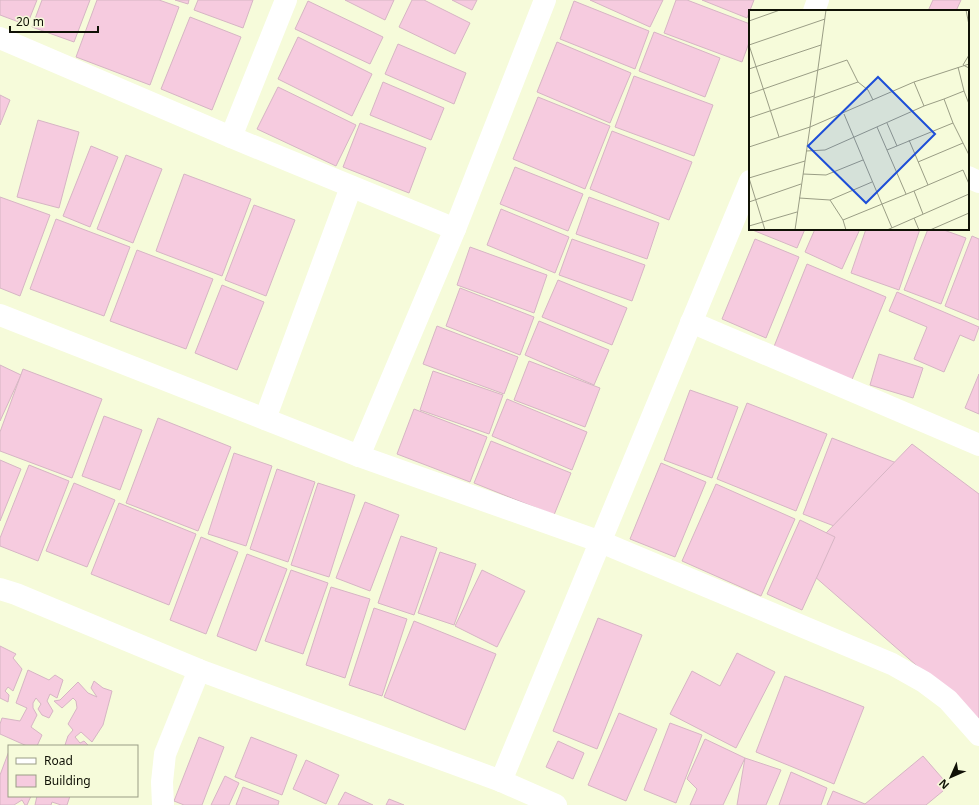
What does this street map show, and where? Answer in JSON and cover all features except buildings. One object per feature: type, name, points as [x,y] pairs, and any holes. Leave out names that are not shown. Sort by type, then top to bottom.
[{"type":"street","points":[[231,137],[286,0]]},
{"type":"street","points":[[359,456],[455,229],[545,0]]},
{"type":"street","points":[[814,10],[818,0]]},
{"type":"street","points":[[0,38],[231,137],[455,229]]},
{"type":"street","points":[[969,177],[979,182]]},
{"type":"street","points":[[501,781],[749,183]]},
{"type":"street","points":[[265,419],[351,187]]},
{"type":"street","points":[[0,314],[359,456],[601,542],[892,664],[924,682],[948,700],[979,735]]},
{"type":"street","points":[[691,322],[979,445]]},
{"type":"street","points":[[0,589],[16,594],[199,670],[501,781],[556,805]]},
{"type":"street","points":[[162,805],[164,754],[199,670]]}]
